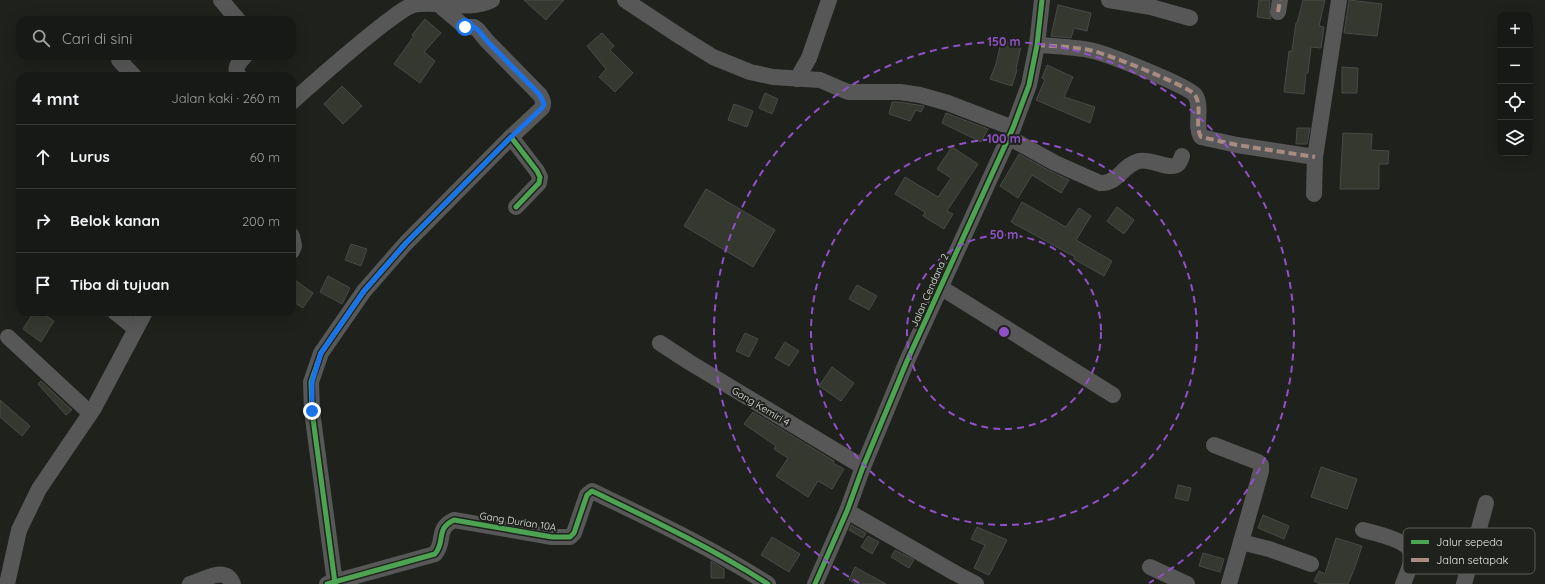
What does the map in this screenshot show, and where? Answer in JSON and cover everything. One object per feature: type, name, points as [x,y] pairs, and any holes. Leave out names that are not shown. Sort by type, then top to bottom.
[{"type":"street","points":[[221,0],[235,16]]},
{"type":"street","points":[[296,99],[370,35],[404,9],[413,5],[427,3],[471,5],[492,0]]},
{"type":"street","points":[[797,79],[809,58],[829,0]]},
{"type":"street","name":"Jalan Cendana 2","points":[[815,584],[847,511],[863,467],[907,361],[1010,132],[1029,85],[1037,45],[1042,0]]},
{"type":"street","points":[[1109,0],[1151,7],[1190,18]]},
{"type":"street","points":[[1314,194],[1315,157],[1338,0]]},
{"type":"street","points":[[630,2],[713,57],[750,72],[772,77],[820,80],[848,92],[900,92],[920,95],[948,103],[1010,132],[1055,163],[1100,183],[1107,184],[1113,181],[1132,164],[1140,161],[1149,160],[1172,167],[1177,164],[1182,156]]},
{"type":"street","points":[[331,583],[312,411],[312,382],[321,353],[364,291],[406,243],[511,137],[542,108],[544,104],[540,95],[478,30],[474,27],[465,27],[427,3]]},
{"type":"street","points":[[1037,45],[1089,50],[1101,53],[1150,72],[1193,92],[1198,103],[1198,130],[1201,137],[1237,145],[1315,157]]},
{"type":"street","points":[[119,60],[130,72]]},
{"type":"street","points":[[237,72],[236,67],[242,60]]},
{"type":"street","points":[[511,137],[540,177],[539,183],[516,207]]},
{"type":"street","points":[[940,287],[1113,395]]},
{"type":"street","points":[[120,316],[136,329]]},
{"type":"street","points":[[7,584],[19,530],[39,490],[90,413],[143,316]]},
{"type":"street","points":[[8,337],[90,413]]},
{"type":"street","name":"Gang Kemiri 4","points":[[660,343],[863,467]]},
{"type":"street","points":[[1214,445],[1258,462],[1261,465],[1261,471],[1228,584]]},
{"type":"street","name":"Gang Durian 10A","points":[[331,583],[435,554],[439,549],[442,531],[446,524],[454,520],[552,537],[570,537],[574,533],[587,495],[592,492],[650,519],[737,564],[768,584]]},
{"type":"street","points":[[1479,528],[1486,503]]},
{"type":"street","points":[[847,511],[955,574],[976,584]]},
{"type":"street","points":[[1363,530],[1403,544]]},
{"type":"street","points":[[1241,542],[1269,549],[1311,564]]},
{"type":"street","points":[[1150,567],[1187,584]]},
{"type":"street","points":[[190,584],[217,574],[225,574],[231,578],[233,584]]},
{"type":"street","points":[[1403,584],[1406,574]]},
{"type":"street","points":[[1464,584],[1467,574]]},
{"type":"building","points":[[524,0],[564,0],[546,20]]},
{"type":"building","points":[[1259,0],[1270,0],[1269,11],[1271,19],[1257,17]]},
{"type":"building","points":[[1303,0],[1325,0],[1319,26],[1324,27],[1321,48],[1311,47],[1304,94],[1284,92],[1289,51],[1292,51],[1296,23]]},
{"type":"building","points":[[1349,0],[1382,4],[1377,36],[1344,33]]},
{"type":"building","points":[[1058,5],[1091,13],[1087,31],[1074,28],[1071,38],[1051,36]]},
{"type":"building","points":[[425,19],[441,33],[424,52],[435,61],[420,83],[394,64],[414,36],[412,35]]},
{"type":"building","points":[[602,33],[614,46],[610,50],[633,73],[615,92],[599,77],[606,69],[587,46]]},
{"type":"building","points":[[1001,42],[1021,46],[1017,70],[1012,86],[990,79],[996,64]]},
{"type":"building","points":[[1047,65],[1073,77],[1064,97],[1095,107],[1090,123],[1036,100],[1045,80],[1042,78]]},
{"type":"building","points":[[1342,67],[1358,68],[1357,93],[1342,93]]},
{"type":"building","points":[[342,86],[362,106],[343,124],[324,104]]},
{"type":"building","points":[[765,93],[778,99],[772,114],[759,108]]},
{"type":"building","points":[[892,102],[924,106],[921,112],[916,110],[910,121],[889,114]]},
{"type":"building","points":[[734,104],[753,111],[747,127],[728,120]]},
{"type":"building","points":[[946,113],[988,129],[981,142],[942,123]]},
{"type":"building","points":[[1297,128],[1310,128],[1307,144],[1296,144]]},
{"type":"building","points":[[1343,133],[1372,134],[1371,150],[1389,151],[1388,164],[1379,164],[1379,189],[1340,189]]},
{"type":"building","points":[[952,147],[978,164],[947,211],[953,214],[944,229],[923,216],[925,212],[895,194],[905,177],[938,197],[951,178],[937,169]]},
{"type":"building","points":[[1019,154],[1069,180],[1061,193],[1032,175],[1018,198],[1000,186]]},
{"type":"building","points":[[706,189],[775,230],[753,267],[684,226]]},
{"type":"building","points":[[1022,202],[1066,227],[1079,208],[1091,216],[1076,240],[1112,261],[1104,276],[1074,259],[1075,257],[1011,222]]},
{"type":"building","points":[[1117,207],[1134,220],[1124,234],[1107,221]]},
{"type":"building","points":[[351,244],[367,249],[361,266],[345,260]]},
{"type":"building","points":[[328,276],[350,288],[342,304],[320,292]]},
{"type":"building","points":[[296,281],[313,293],[303,308],[296,304]]},
{"type":"building","points":[[857,285],[877,296],[869,310],[849,299]]},
{"type":"building","points":[[31,316],[46,316],[54,321],[41,342],[23,329]]},
{"type":"building","points":[[745,333],[758,339],[749,357],[736,351]]},
{"type":"building","points":[[785,342],[799,351],[789,366],[775,358]]},
{"type":"building","points":[[832,367],[854,383],[841,401],[819,386]]},
{"type":"building","points":[[41,381],[72,410],[66,415],[38,384]]},
{"type":"building","points":[[0,400],[30,426],[22,436],[0,417]]},
{"type":"building","points":[[753,412],[834,461],[833,463],[844,469],[832,489],[818,481],[808,497],[776,476],[788,458],[774,449],[776,446],[744,424]]},
{"type":"building","points":[[1321,467],[1357,479],[1347,509],[1311,497]]},
{"type":"building","points":[[1178,485],[1191,488],[1188,501],[1175,498]]},
{"type":"building","points":[[1263,515],[1289,526],[1284,539],[1258,528]]},
{"type":"building","points":[[851,525],[866,533],[863,538],[849,530]]},
{"type":"building","points":[[977,527],[1007,540],[989,575],[974,568],[985,545],[971,539]]},
{"type":"building","points":[[868,536],[879,542],[872,554],[861,547]]},
{"type":"building","points":[[772,537],[800,554],[789,572],[761,555]]},
{"type":"building","points":[[1336,538],[1362,546],[1355,567],[1348,584],[1320,584],[1314,581],[1319,571],[1325,574]]},
{"type":"building","points":[[895,550],[914,560],[909,568],[891,557]]},
{"type":"building","points":[[1203,553],[1224,559],[1220,572],[1199,566]]},
{"type":"building","points":[[711,561],[724,569],[724,578],[711,578]]},
{"type":"building","points":[[855,567],[886,584],[856,584],[849,580]]},
{"type":"marked path","points":[[1278,12],[1280,0]]},
{"type":"marked path","points":[[1037,45],[1076,48],[1097,52],[1178,84],[1195,95],[1199,110],[1198,127],[1201,137],[1237,145],[1315,157]]},
{"type":"cycle path","points":[[815,584],[847,511],[863,467],[907,361],[1013,128],[1029,85],[1037,45],[1042,0]]},
{"type":"cycle path","points":[[335,583],[312,411],[311,382],[321,353],[364,291],[406,243],[511,137],[540,177],[539,183],[516,207]]},
{"type":"cycle path","points":[[327,584],[435,554],[440,544],[445,527],[454,520],[552,537],[570,537],[574,533],[587,495],[592,491],[704,546],[768,584]]},
{"type":"route","points":[[312,411],[312,382],[321,353],[364,291],[406,243],[509,139],[542,108],[544,104],[540,95],[478,30],[474,27],[465,27]]}]
